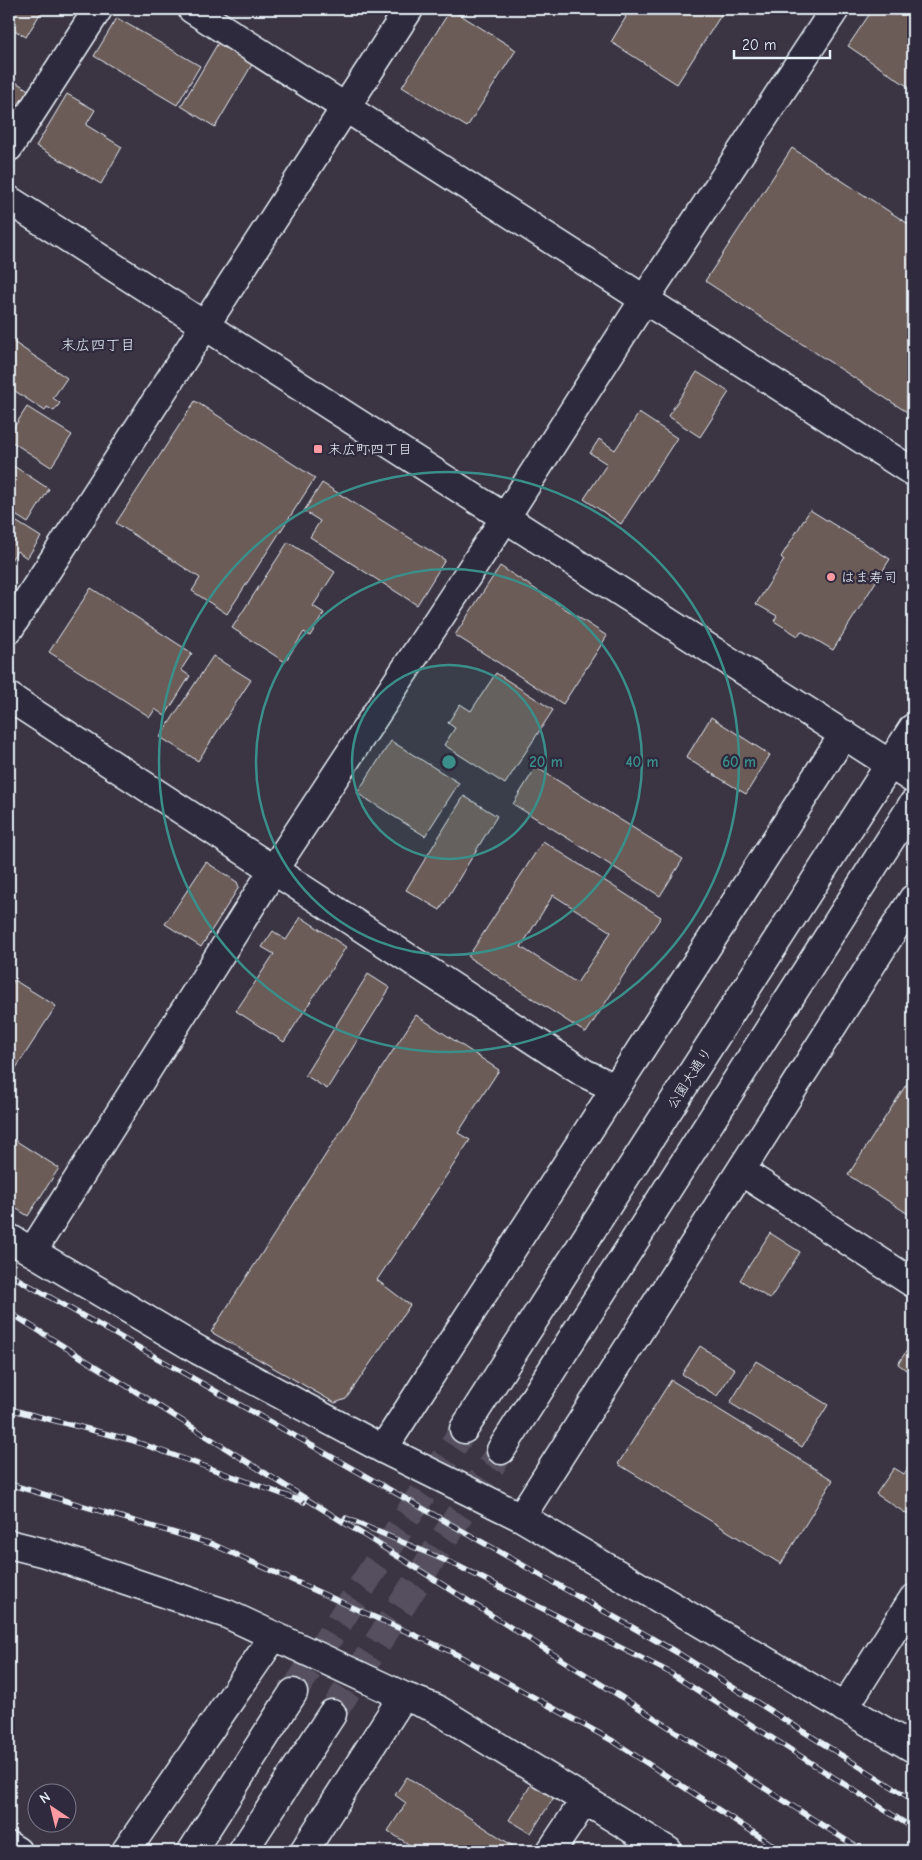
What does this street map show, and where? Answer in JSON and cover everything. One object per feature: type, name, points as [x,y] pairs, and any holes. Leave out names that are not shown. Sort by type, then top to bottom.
[{"type":"street","points":[[9,147],[98,9]]},
{"type":"street","points":[[192,9],[913,472]]},
{"type":"street","points":[[9,629],[409,9]]},
{"type":"street","points":[[32,1252],[274,869],[506,518],[644,300],[835,9]]},
{"type":"street","points":[[9,200],[913,779]]},
{"type":"street","points":[[9,697],[584,1073],[615,1088]]},
{"type":"street","name":"公園大通り","points":[[464,1429],[913,728]]},
{"type":"street","points":[[383,1449],[844,734]]},
{"type":"street","points":[[501,1450],[913,804]]},
{"type":"street","points":[[521,1517],[913,899]]},
{"type":"street","points":[[741,1171],[913,1283]]},
{"type":"street","points":[[9,1238],[198,1350],[383,1449],[521,1517],[913,1748]]},
{"type":"street","points":[[9,1544],[45,1553],[218,1611],[403,1696],[435,1708],[668,1851]]},
{"type":"street","points":[[844,1708],[913,1599]]},
{"type":"street","points":[[126,1851],[274,1636]]},
{"type":"street","points":[[192,1851],[293,1693]]},
{"type":"street","points":[[304,1851],[403,1696]]},
{"type":"street","points":[[243,1851],[332,1714]]},
{"type":"street","points":[[551,1851],[585,1800]]},
{"type":"street","points":[[9,1846],[17,1851]]},
{"type":"building","points":[[9,9],[43,9],[26,37],[9,27]]},
{"type":"building","points":[[451,9],[516,50],[467,127],[402,87]]},
{"type":"building","points":[[617,9],[725,9],[677,84],[611,42],[626,17]]},
{"type":"building","points":[[873,9],[907,9],[913,13],[913,90],[848,46]]},
{"type":"building","points":[[117,18],[200,66],[177,105],[94,56]]},
{"type":"building","points":[[218,43],[253,63],[215,127],[181,106]]},
{"type":"building","points":[[9,66],[14,70],[9,78]]},
{"type":"building","points":[[9,78],[35,94],[19,121],[9,115]]},
{"type":"building","points":[[67,94],[95,110],[86,125],[122,147],[101,184],[36,146]]},
{"type":"building","points":[[792,148],[913,227],[913,416],[705,281]]},
{"type":"building","points":[[9,339],[67,378],[53,398],[60,403],[54,411],[47,407],[45,411],[9,387]]},
{"type":"building","points":[[697,372],[729,392],[700,437],[668,416]]},
{"type":"building","points":[[195,401],[315,478],[227,614],[192,591],[200,578],[116,523]]},
{"type":"building","points":[[27,407],[72,435],[51,467],[9,440],[9,435]]},
{"type":"building","points":[[639,413],[677,438],[621,524],[584,499],[607,464],[590,453],[599,439],[615,450]]},
{"type":"building","points":[[9,463],[49,489],[28,523],[9,511]]},
{"type":"building","points":[[322,483],[445,560],[417,605],[310,537],[320,521],[304,511]]},
{"type":"building","points":[[810,510],[890,559],[833,650],[801,631],[798,636],[774,621],[777,616],[756,604],[784,560],[781,557]]},
{"type":"building","points":[[9,517],[41,537],[27,558],[17,551],[9,563]]},
{"type":"building","points":[[288,542],[335,572],[313,606],[324,613],[310,636],[304,632],[285,662],[232,628]]},
{"type":"building","points":[[500,566],[607,636],[563,704],[455,635]]},
{"type":"building","points":[[91,588],[192,653],[181,670],[190,676],[165,716],[155,709],[150,717],[49,652]]},
{"type":"building","points":[[213,656],[251,680],[198,761],[160,737]]},
{"type":"building","points":[[496,673],[553,710],[505,784],[444,745],[455,728],[448,723],[460,704],[471,711]]},
{"type":"building","points":[[711,717],[770,755],[746,794],[686,758]]},
{"type":"building","points":[[391,741],[459,783],[425,836],[357,793]]},
{"type":"building","points":[[536,767],[683,859],[660,896],[513,804]]},
{"type":"building","points":[[464,796],[497,816],[440,910],[406,890]]},
{"type":"building","points":[[543,841],[661,917],[586,1033],[468,957]],"holes":[[[553,895],[611,932],[577,983],[521,947]]]},
{"type":"building","points":[[206,862],[237,882],[239,887],[201,947],[165,924]]},
{"type":"building","points":[[301,917],[346,947],[284,1042],[236,1011],[274,954],[262,947],[273,931],[286,940]]},
{"type":"building","points":[[368,974],[390,988],[327,1089],[305,1075]]},
{"type":"building","points":[[14,980],[56,1006],[9,1079],[9,988]]},
{"type":"building","points":[[416,1015],[499,1070],[458,1133],[470,1140],[377,1280],[410,1305],[346,1399],[335,1403],[211,1332]]},
{"type":"building","points":[[913,1074],[913,1217],[848,1175]]},
{"type":"building","points":[[13,1139],[59,1168],[28,1216],[9,1204],[9,1145]]},
{"type":"building","points":[[770,1233],[800,1252],[770,1299],[740,1280]]},
{"type":"building","points":[[913,1341],[913,1375],[898,1364]]},
{"type":"building","points":[[700,1346],[735,1369],[717,1396],[682,1374]]},
{"type":"building","points":[[756,1361],[828,1405],[802,1447],[730,1403]]},
{"type":"building","points":[[671,1380],[833,1480],[781,1564],[618,1464]]},
{"type":"building","points":[[913,1460],[913,1518],[876,1494],[894,1468],[904,1474]]},
{"type":"building","points":[[407,1777],[513,1846],[510,1851],[419,1851],[388,1831],[406,1803],[395,1795]]},
{"type":"building","points":[[532,1783],[554,1797],[531,1833],[509,1820]]},
{"type":"tunnel","points":[[293,1693],[464,1429]]},
{"type":"tunnel","points":[[332,1714],[501,1450]]},
{"type":"railway","points":[[9,1274],[678,1653],[913,1800]]},
{"type":"railway","points":[[9,1312],[863,1851]]},
{"type":"railway","points":[[9,1409],[131,1440],[304,1502]]},
{"type":"railway","points":[[9,1484],[212,1544],[452,1652],[613,1741],[782,1851]]},
{"type":"railway","points":[[346,1518],[458,1566],[667,1671],[913,1828]]},
{"type":"place","name":"末広町四丁目","points":[[318,449]]},
{"type":"place","name":"はま寿司","points":[[831,577]]},
{"type":"district","name":"末広四丁目","points":[[98,345]]}]
